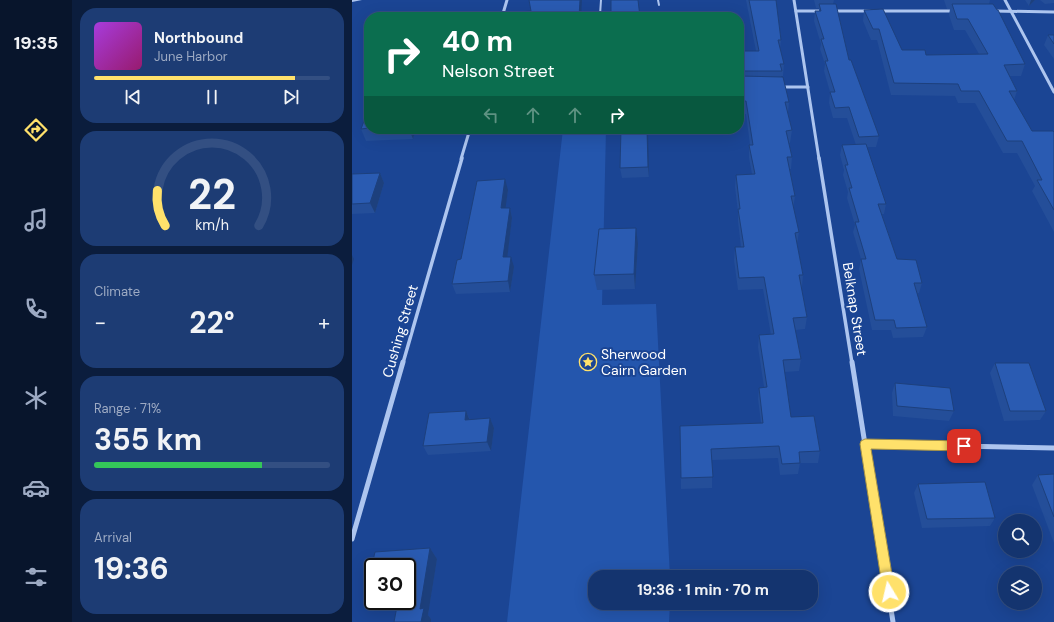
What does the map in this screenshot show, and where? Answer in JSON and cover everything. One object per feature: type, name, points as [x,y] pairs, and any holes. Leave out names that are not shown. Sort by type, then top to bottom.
[{"type":"street","points":[[352,1],[360,0]]},
{"type":"street","points":[[503,12],[507,0]]},
{"type":"street","name":"Belknap Street","points":[[794,0],[893,622]]},
{"type":"street","points":[[1005,0],[1054,92]]},
{"type":"street","points":[[796,11],[962,11]]},
{"type":"street","points":[[992,11],[1054,12]]},
{"type":"street","points":[[777,86],[808,87]]},
{"type":"street","name":"Cushing Street","points":[[352,539],[469,134]]},
{"type":"street","points":[[865,444],[1054,448]]},
{"type":"lane","points":[[600,12],[601,0]]},
{"type":"lane","points":[[658,0],[659,5]]},
{"type":"shaded area","points":[[562,134],[606,134],[602,305],[656,304],[670,570],[588,570],[588,610],[670,610],[669,622],[507,622]]},
{"type":"building","points":[[529,0],[580,0],[579,12],[519,12],[531,11]]},
{"type":"building","points":[[611,0],[638,0],[639,12],[611,12]]},
{"type":"building","points":[[749,0],[776,0],[781,40],[778,40],[784,64],[780,64],[782,71],[744,71],[744,51],[759,51]]},
{"type":"building","points":[[819,4],[836,4],[849,60],[851,60],[879,136],[859,137],[849,107],[835,108],[830,92],[835,92],[825,61],[828,61],[821,39],[824,39],[815,11],[821,11]]},
{"type":"building","points":[[952,4],[993,4],[998,10],[1025,64],[1004,65],[1017,91],[1009,91],[1032,131],[1054,132],[1054,210],[1037,180],[1042,180],[1022,141],[1007,141],[979,91],[961,91],[958,84],[894,83],[879,29],[873,29],[864,10],[883,9],[902,50],[925,50],[926,55],[988,54],[968,19],[957,19]]},
{"type":"building","points":[[1048,35],[1054,35],[1054,44]]},
{"type":"building","points":[[744,76],[783,77],[789,102],[785,102],[792,130],[786,131],[792,157],[787,157],[795,196],[791,196],[799,232],[795,233],[803,275],[799,275],[807,317],[793,318],[801,359],[783,360],[791,417],[814,416],[820,451],[799,452],[800,463],[782,464],[779,446],[711,449],[713,477],[681,478],[680,426],[763,423],[759,388],[767,387],[759,335],[774,334],[764,277],[739,278],[735,247],[744,247],[738,209],[740,209],[736,175],[755,174],[749,145],[753,145],[746,101],[744,101]]},
{"type":"building","points":[[364,121],[364,129],[361,129]]},
{"type":"building","points":[[621,134],[647,134],[648,167],[620,168]]},
{"type":"building","points":[[866,144],[886,204],[878,204],[897,259],[916,260],[922,283],[914,283],[927,327],[896,328],[894,320],[875,320],[861,259],[866,259],[855,222],[859,222],[849,188],[852,188],[845,165],[848,165],[842,145]]},
{"type":"building","points":[[380,173],[370,203],[352,204],[352,174]]},
{"type":"building","points":[[505,179],[501,208],[510,208],[503,257],[511,257],[508,281],[452,284],[457,260],[461,259],[477,181]]},
{"type":"building","points":[[636,228],[634,274],[594,275],[599,229]]},
{"type":"building","points":[[995,363],[1029,363],[1046,411],[1010,411]]},
{"type":"building","points":[[895,383],[950,388],[954,411],[897,406]]},
{"type":"building","points":[[466,411],[465,420],[490,418],[487,442],[423,446],[429,413]]},
{"type":"building","points":[[1054,474],[1054,517],[1038,475]]},
{"type":"building","points":[[985,482],[995,518],[927,519],[918,484]]},
{"type":"building","points":[[430,548],[420,609],[424,608],[421,622],[394,622],[396,610],[416,610],[416,558],[374,558],[375,552]]},
{"type":"place","name":"Sherwood Cairn Garden","points":[[588,362]]},
{"type":"route","points":[[889,592],[865,444],[964,446]]}]
